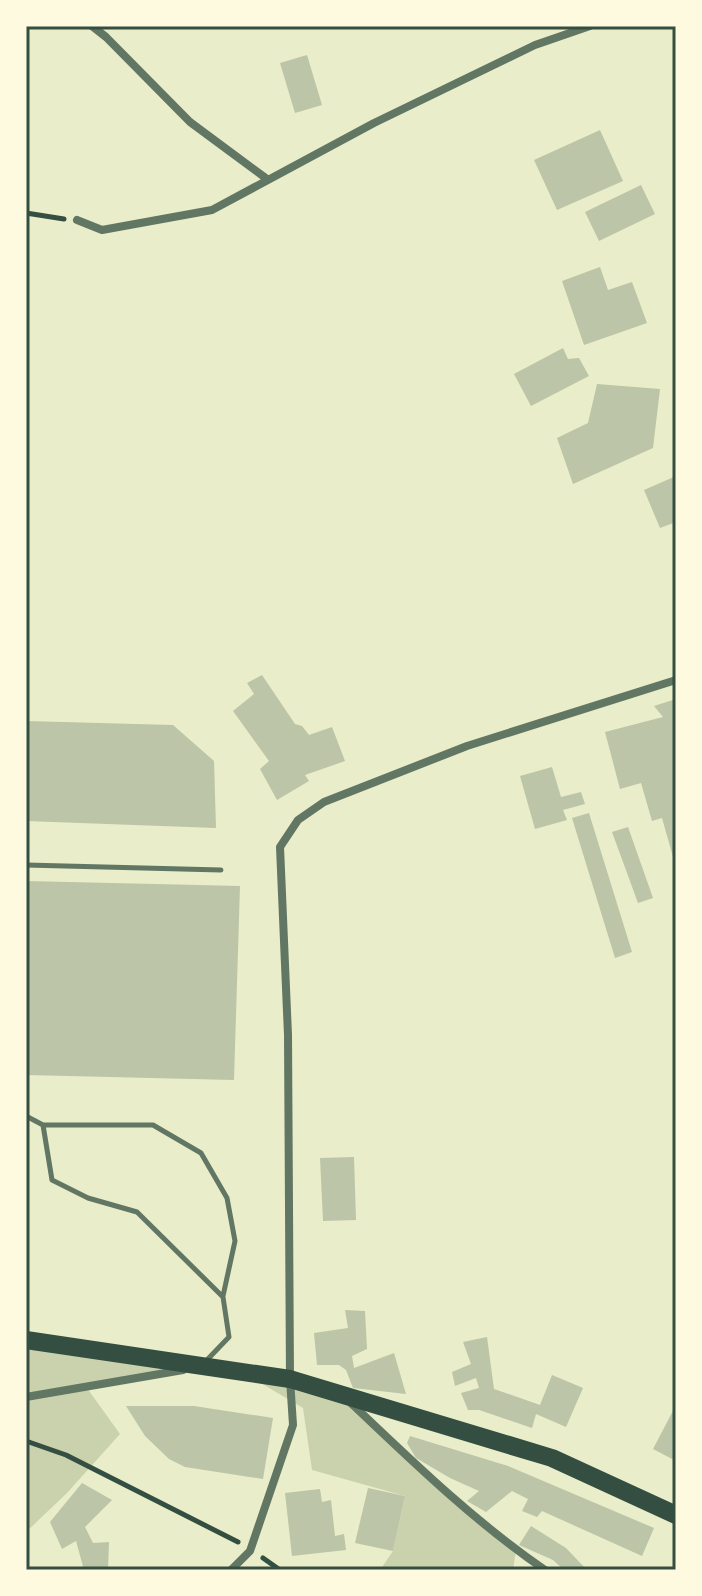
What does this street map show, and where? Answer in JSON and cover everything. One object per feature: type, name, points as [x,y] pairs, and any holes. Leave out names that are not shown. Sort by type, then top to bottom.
[{"type":"main road","points":[[26,1340],[290,1379],[552,1458],[676,1515]]},
{"type":"street","points":[[92,26],[190,122],[267,179]]},
{"type":"street","points":[[77,220],[102,230],[212,210],[267,179],[535,45],[590,26]]},
{"type":"street","points":[[231,1570],[250,1551],[293,1425],[290,1379],[288,1035],[280,847],[298,820],[324,802],[467,746],[676,680]]},
{"type":"street","points":[[26,1397],[202,1366]]},
{"type":"street","points":[[342,1394],[404,1454],[516,1550],[545,1570]]},
{"type":"lane","points":[[26,865],[221,870]]},
{"type":"lane","points":[[26,1116],[43,1125],[153,1125],[201,1153],[227,1198],[235,1241],[223,1297],[229,1337],[202,1366]]},
{"type":"lane","points":[[43,1125],[52,1180],[88,1198],[137,1212],[223,1297]]},
{"type":"path","points":[[26,213],[77,220]]},
{"type":"path","points":[[26,1441],[66,1455],[237,1541]]},
{"type":"path","points":[[264,1558],[280,1570]]},
{"type":"green space","points":[[26,1340],[202,1366],[87,1388],[120,1434],[67,1493],[26,1532]]},
{"type":"green space","points":[[242,1372],[342,1394],[516,1550],[513,1570],[380,1570],[393,1551],[405,1496],[312,1470],[303,1408]]},
{"type":"building","points":[[307,55],[322,105],[295,113],[280,63]]},
{"type":"building","points":[[600,130],[623,181],[557,210],[534,160]]},
{"type":"building","points":[[641,185],[655,214],[599,241],[585,212]]},
{"type":"building","points":[[600,267],[608,290],[632,282],[647,323],[584,345],[562,281]]},
{"type":"building","points":[[563,348],[568,359],[579,358],[589,376],[531,406],[514,374]]},
{"type":"building","points":[[597,384],[660,389],[653,448],[573,484],[557,438],[588,423]]},
{"type":"building","points":[[676,476],[676,522],[660,528],[644,490]]},
{"type":"building","points":[[262,675],[295,724],[302,726],[309,735],[332,727],[345,761],[305,775],[309,781],[277,800],[260,769],[269,761],[233,711],[254,694],[247,683]]},
{"type":"building","points":[[676,699],[675,864],[662,818],[652,821],[641,783],[620,789],[605,732],[663,717],[654,706]]},
{"type":"building","points":[[26,721],[173,725],[214,761],[216,828],[26,821]]},
{"type":"building","points":[[552,767],[561,797],[581,792],[585,804],[563,810],[567,820],[535,829],[520,776]]},
{"type":"building","points":[[589,813],[632,952],[615,958],[572,818]]},
{"type":"building","points":[[628,827],[653,898],[638,903],[612,832]]},
{"type":"building","points":[[26,881],[240,886],[234,1080],[26,1075]]},
{"type":"building","points":[[354,1157],[356,1220],[323,1221],[320,1158]]},
{"type":"building","points":[[345,1310],[365,1311],[367,1349],[352,1356],[354,1368],[394,1353],[406,1394],[353,1388],[346,1370],[339,1365],[317,1365],[314,1333],[348,1328]]},
{"type":"building","points":[[487,1337],[494,1389],[540,1405],[552,1375],[583,1388],[566,1427],[536,1414],[532,1428],[479,1410],[468,1410],[461,1393],[479,1388],[476,1378],[455,1386],[452,1372],[471,1364],[463,1342]]},
{"type":"building","points":[[676,1405],[676,1461],[653,1449]]},
{"type":"building","points":[[126,1406],[194,1406],[273,1418],[263,1479],[185,1467],[169,1459],[145,1436]]},
{"type":"building","points":[[410,1436],[508,1466],[654,1528],[642,1556],[542,1511],[537,1517],[522,1511],[528,1499],[512,1491],[486,1512],[467,1501],[479,1491],[416,1458],[407,1443]]},
{"type":"building","points":[[82,1483],[112,1500],[85,1527],[93,1543],[109,1542],[108,1570],[84,1570],[76,1541],[62,1549],[50,1522]]},
{"type":"building","points":[[368,1488],[405,1496],[393,1551],[355,1543]]},
{"type":"building","points":[[320,1489],[322,1502],[331,1500],[335,1536],[344,1534],[346,1550],[292,1556],[285,1493]]},
{"type":"building","points":[[531,1526],[566,1548],[587,1570],[564,1570],[553,1560],[519,1545]]}]
